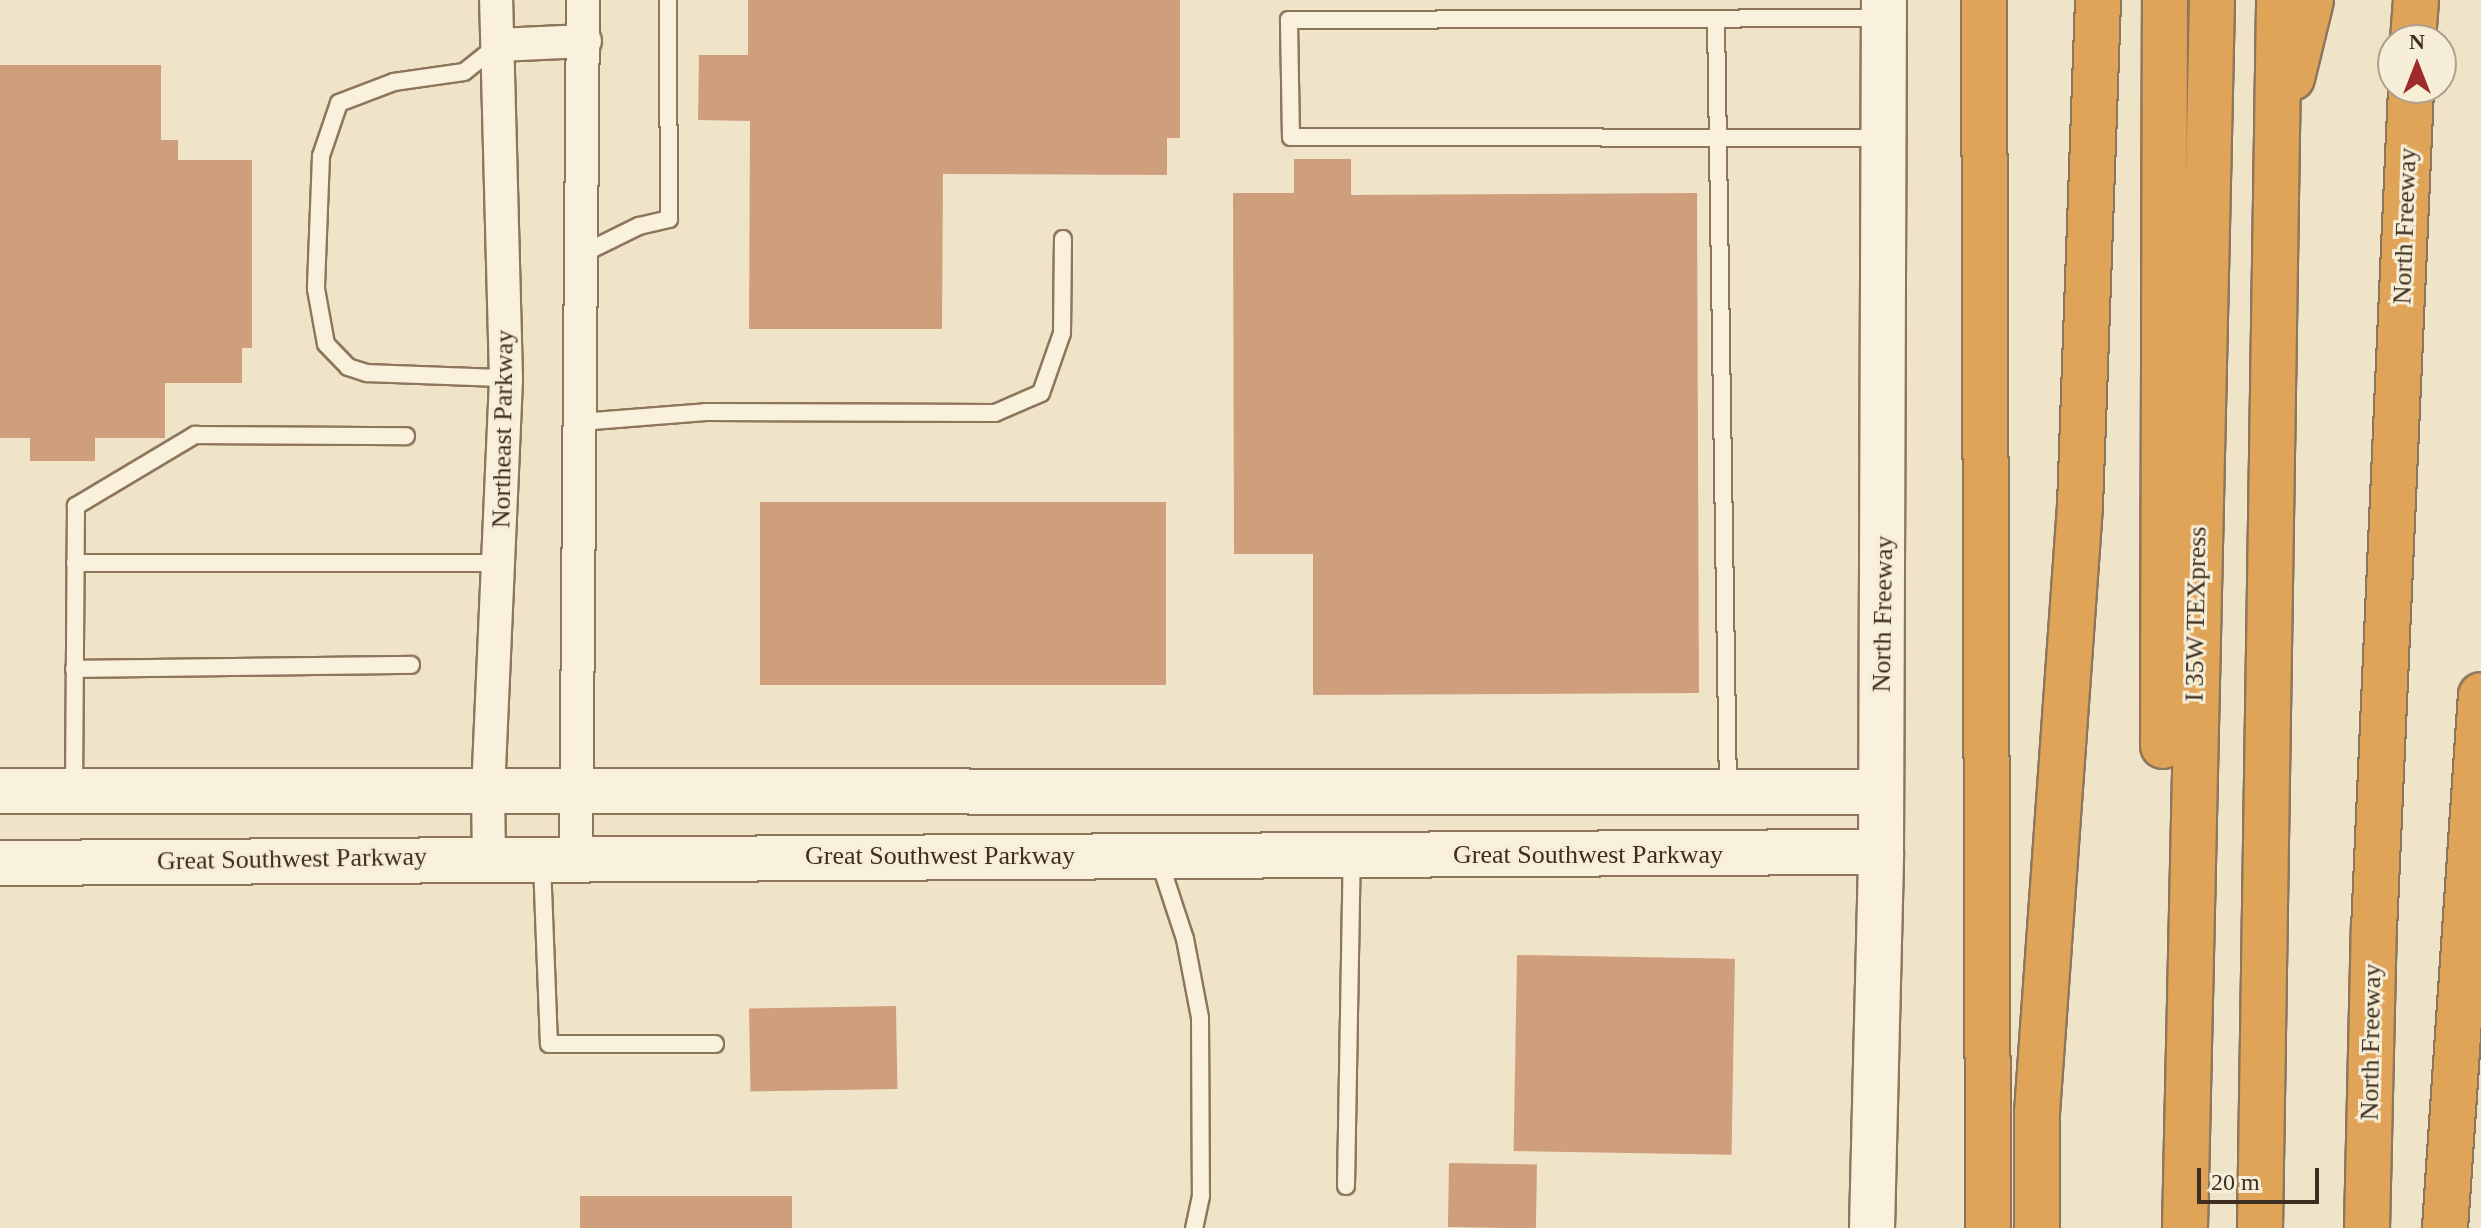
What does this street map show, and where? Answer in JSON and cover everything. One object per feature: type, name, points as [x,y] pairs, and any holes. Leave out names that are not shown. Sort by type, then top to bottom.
[{"type":"highway","points":[[1984,0],[1988,1228]]},
{"type":"highway","points":[[2037,1228],[2037,1113],[2080,506],[2098,0]]},
{"type":"highway","points":[[2165,0],[2162,917],[2189,976]]},
{"type":"highway","name":"I 35W TEXpress","points":[[2185,1228],[2212,0]]},
{"type":"highway","points":[[2260,1228],[2279,0]]},
{"type":"highway","points":[[2276,134],[2311,0]]},
{"type":"highway","points":[[2414,24],[2416,0]]},
{"type":"highway","name":"North Freeway","points":[[2367,1228],[2375,915],[2410,104]]},
{"type":"highway","points":[[2445,1228],[2481,695]]},
{"type":"street","name":"Northeast Parkway","points":[[489,857],[488,792],[506,378],[496,0]]},
{"type":"street","points":[[559,857],[575,793],[585,41],[583,0]]},
{"type":"street","name":"North Freeway","points":[[1872,1228],[1881,852],[1886,138],[1884,9]]},
{"type":"street","points":[[498,45],[585,41]]},
{"type":"street","points":[[0,791],[1881,792]]},
{"type":"street","name":"Great Southwest Parkway","points":[[0,863],[489,857],[1881,852]]},
{"type":"lane","points":[[582,254],[639,226],[669,219],[668,0]]},
{"type":"lane","points":[[1884,9],[1716,19],[1289,20],[1291,137],[1886,138]]},
{"type":"lane","points":[[1716,19],[1728,793]]},
{"type":"lane","points":[[498,45],[464,72],[394,82],[339,103],[321,156],[316,289],[326,344],[348,367],[367,373],[506,378]]},
{"type":"lane","points":[[580,422],[706,412],[995,413],[1041,393],[1062,333],[1063,239]]},
{"type":"lane","points":[[74,791],[76,506],[195,435],[406,436]]},
{"type":"lane","points":[[75,563],[500,563]]},
{"type":"lane","points":[[74,669],[411,665]]},
{"type":"lane","points":[[1157,855],[1185,939],[1200,1018],[1201,1196],[1194,1228]]},
{"type":"lane","points":[[1346,1186],[1352,856]]},
{"type":"lane","points":[[559,857],[549,1044],[715,1044]]},
{"type":"building","points":[[748,0],[1180,0],[1180,138],[1167,138],[1167,175],[943,174],[942,329],[749,329],[750,121],[698,120],[699,55],[748,55]]},
{"type":"building","points":[[0,65],[161,65],[161,140],[178,140],[178,160],[252,160],[252,348],[242,348],[242,383],[165,383],[165,438],[95,438],[95,461],[30,461],[30,438],[0,438]]},
{"type":"building","points":[[1294,159],[1351,159],[1351,195],[1697,193],[1699,693],[1313,695],[1313,554],[1234,554],[1233,193],[1294,193]]},
{"type":"building","points":[[760,502],[1166,502],[1166,685],[760,685]]},
{"type":"building","points":[[1517,955],[1735,959],[1732,1155],[1514,1151]]},
{"type":"building","points":[[896,1006],[897,1089],[750,1092],[749,1009]]},
{"type":"building","points":[[1449,1163],[1537,1165],[1536,1228],[1448,1227]]},
{"type":"building","points":[[580,1196],[792,1196],[792,1228],[580,1228]]}]
